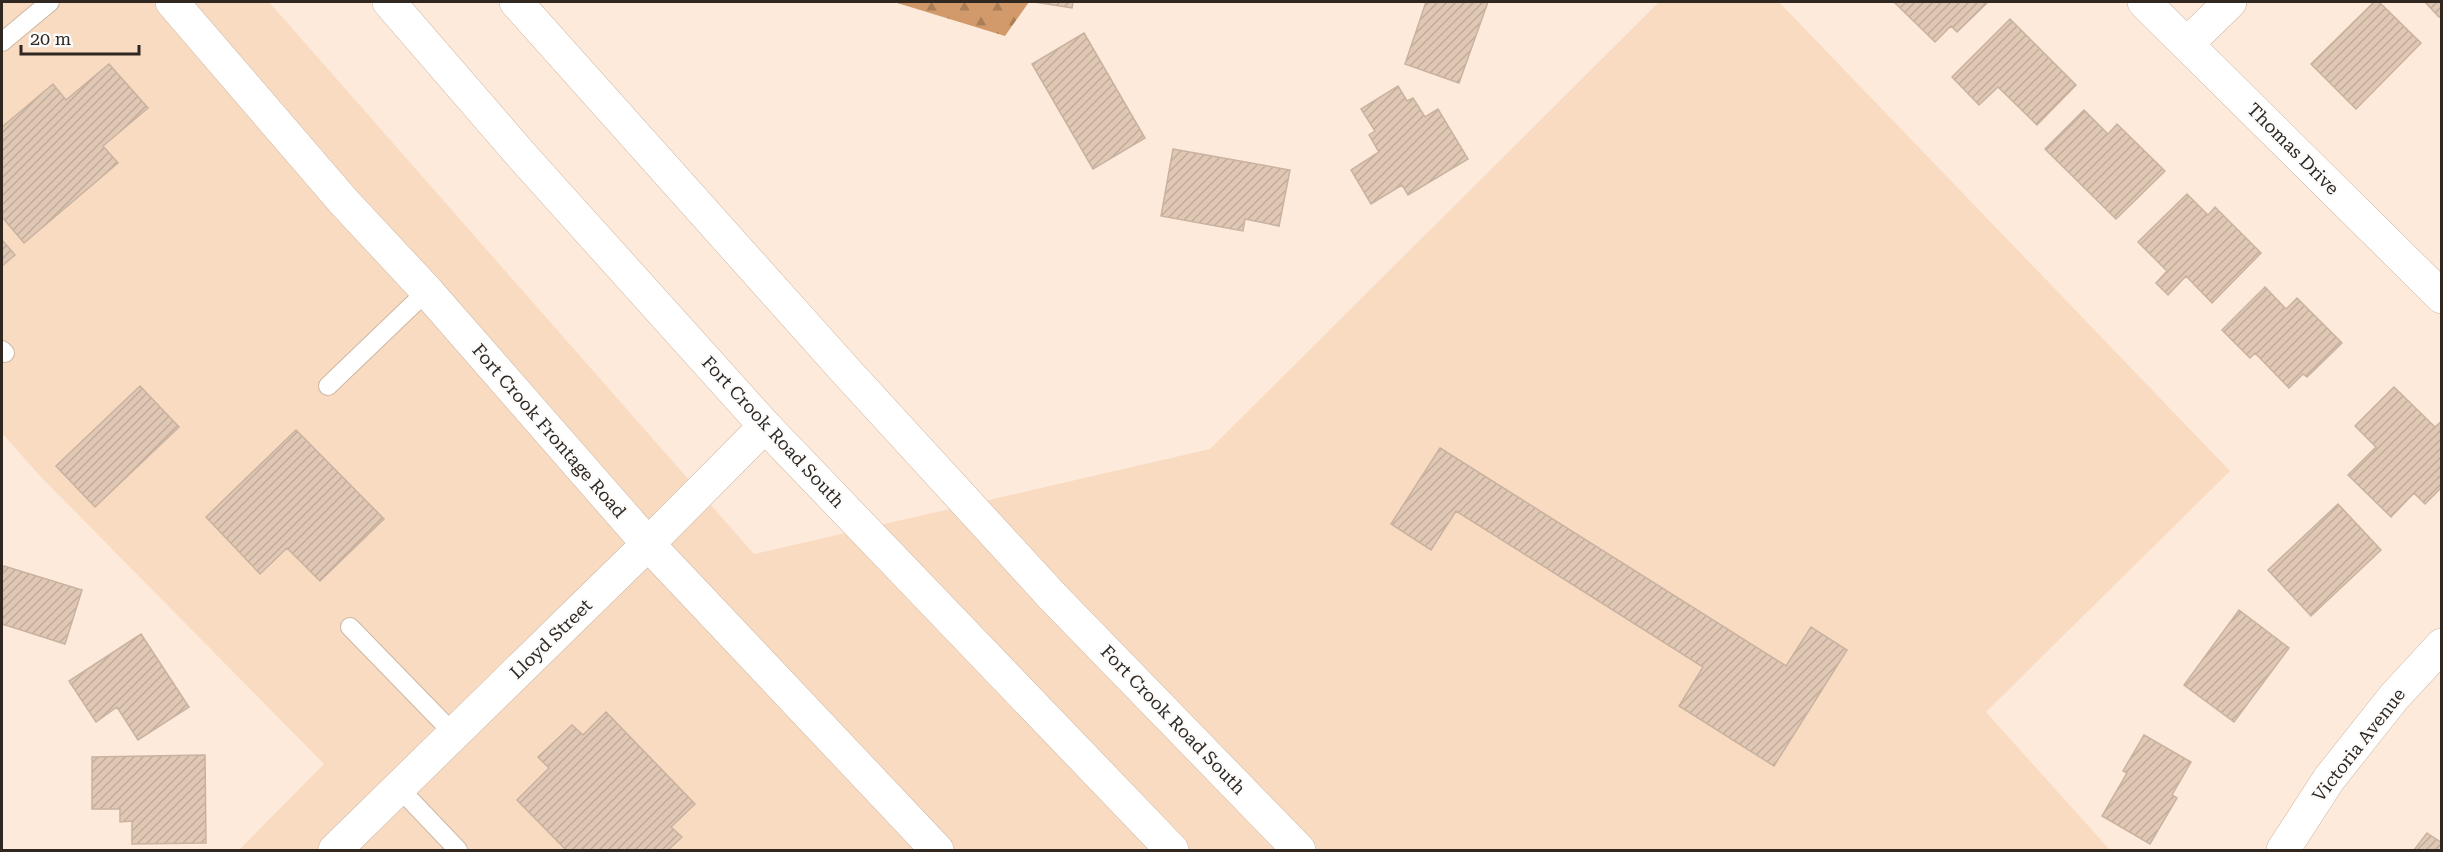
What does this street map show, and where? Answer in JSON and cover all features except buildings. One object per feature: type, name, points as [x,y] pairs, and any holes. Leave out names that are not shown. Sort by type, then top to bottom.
[{"type":"street","name":"Fort Crook Frontage Road","points":[[171,2],[648,544],[856,767],[937,850]]},
{"type":"street","name":"Fort Crook Road South","points":[[389,2],[523,157],[765,426],[1172,850]]},
{"type":"street","name":"Fort Crook Road South","points":[[516,2],[845,370],[1052,596],[1299,850]]},
{"type":"street","name":"Thomas Drive","points":[[2144,2],[2442,297]]},
{"type":"street","points":[[2187,44],[2230,2]]},
{"type":"street","name":"Lloyd Street","points":[[335,850],[648,544],[765,426]]},
{"type":"street","name":"Victoria Avenue","points":[[2283,850],[2329,780],[2394,697],[2442,645]]},
{"type":"lane","points":[[2,42],[50,2]]},
{"type":"lane","points":[[328,386],[427,291]]},
{"type":"lane","points":[[350,627],[454,734]]},
{"type":"lane","points":[[399,788],[458,850]]},
{"type":"shaded area","points":[[2,2],[269,2],[754,554],[1210,449],[1659,2],[1779,2],[2230,471],[1986,712],[2110,850],[239,850],[324,764],[40,476],[2,433]]},
{"type":"green space","points":[[894,2],[1029,2],[1005,36]]}]
